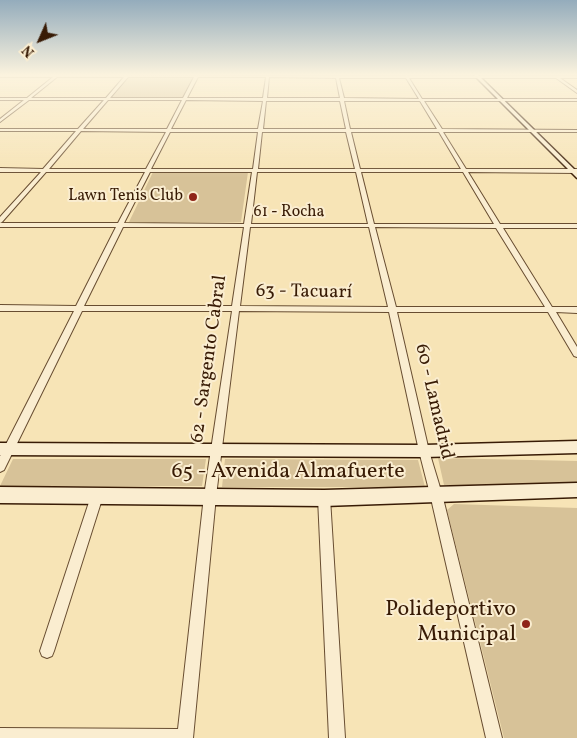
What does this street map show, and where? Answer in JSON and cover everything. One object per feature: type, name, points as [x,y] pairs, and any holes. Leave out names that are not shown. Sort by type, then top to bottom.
[{"type":"main road","points":[[513,109],[532,131],[576,171]]},
{"type":"main road","points":[[516,109],[540,131],[576,171]]},
{"type":"main road","name":"65 - Avenida Almafuerte","points":[[5,449],[424,451],[577,447]]},
{"type":"main road","name":"65 - Avenida Almafuerte","points":[[0,495],[324,498],[577,490]]},
{"type":"street","points":[[0,122],[16,109]]},
{"type":"street","points":[[0,223],[44,169],[98,109]]},
{"type":"street","points":[[0,467],[5,449],[79,309],[180,109]]},
{"type":"street","name":"62 - Sargento Cabral","points":[[185,737],[210,496],[262,109]]},
{"type":"street","name":"60 - Lamadrid","points":[[345,109],[393,311],[424,451],[494,738]]},
{"type":"street","points":[[428,109],[577,354]]},
{"type":"street","points":[[0,130],[577,131]]},
{"type":"street","points":[[0,170],[576,171]]},
{"type":"street","name":"61 - Rocha","points":[[0,223],[120,226],[577,226]]},
{"type":"street","name":"63 - Tacuarí","points":[[0,308],[235,308],[393,311],[577,310]]},
{"type":"street","points":[[47,650],[97,496]]},
{"type":"street","points":[[324,498],[337,738]]},
{"type":"street","points":[[0,736],[185,737]]},
{"type":"shaded area","name":"Lawn Tenis Club","points":[[153,172],[248,172],[241,222],[129,222]]},
{"type":"shaded area","points":[[438,458],[577,461],[577,489],[444,485]]},
{"type":"shaded area","points":[[13,459],[206,459],[202,486],[0,486]]},
{"type":"shaded area","points":[[225,459],[418,460],[425,487],[222,487]]},
{"type":"shaded area","name":"Polideportivo Municipal","points":[[454,504],[577,508],[577,738],[504,738],[447,510]]},
{"type":"place","name":"Lawn Tenis Club","points":[[193,197]]},
{"type":"place","name":"Polideportivo Municipal","points":[[526,624]]}]
